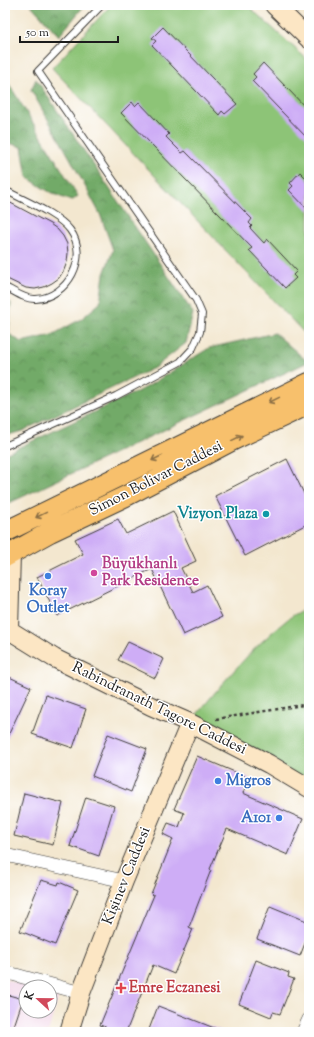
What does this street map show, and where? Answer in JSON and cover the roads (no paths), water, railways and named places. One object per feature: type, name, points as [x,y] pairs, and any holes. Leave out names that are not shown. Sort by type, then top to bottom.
[{"type":"main road","points":[[274,5],[309,39]]},
{"type":"main road","name":"Simon Bolivar Caddesi","points":[[5,532],[309,383]]},
{"type":"main road","name":"Simon Bolivar Caddesi","points":[[8,555],[50,532],[235,439],[309,404]]},
{"type":"main road","points":[[6,630],[9,593],[8,555]]},
{"type":"main road","name":"Rabindranath Tagore Caddesi","points":[[6,630],[54,658],[144,703],[190,723],[269,764],[309,788]]},
{"type":"main road","name":"Kişinev Caddesi","points":[[69,1032],[81,993],[124,881],[190,723]]},
{"type":"street","points":[[5,855],[124,881]]},
{"type":"street","points":[[5,972],[81,993]]},
{"type":"street","points":[[303,1032],[309,1019]]},
{"type":"lane","points":[[5,446],[116,396],[180,362],[193,348],[200,332],[202,314],[196,300],[38,71],[102,5]]},
{"type":"lane","points":[[5,190],[63,223],[70,231],[76,242],[78,253],[77,265],[66,284],[58,291],[46,297],[35,299],[27,298],[5,286]]},
{"type":"place","name":"Vizyon Plaza","points":[[266,514]]},
{"type":"place","name":"Büyükhanlı Park Residence","points":[[94,573]]},
{"type":"place","name":"Koray Outlet","points":[[48,576]]},
{"type":"place","name":"Migros","points":[[218,781]]},
{"type":"place","name":"A101","points":[[279,818]]},
{"type":"place","name":"Emre Eczanesi","points":[[121,988]]}]
